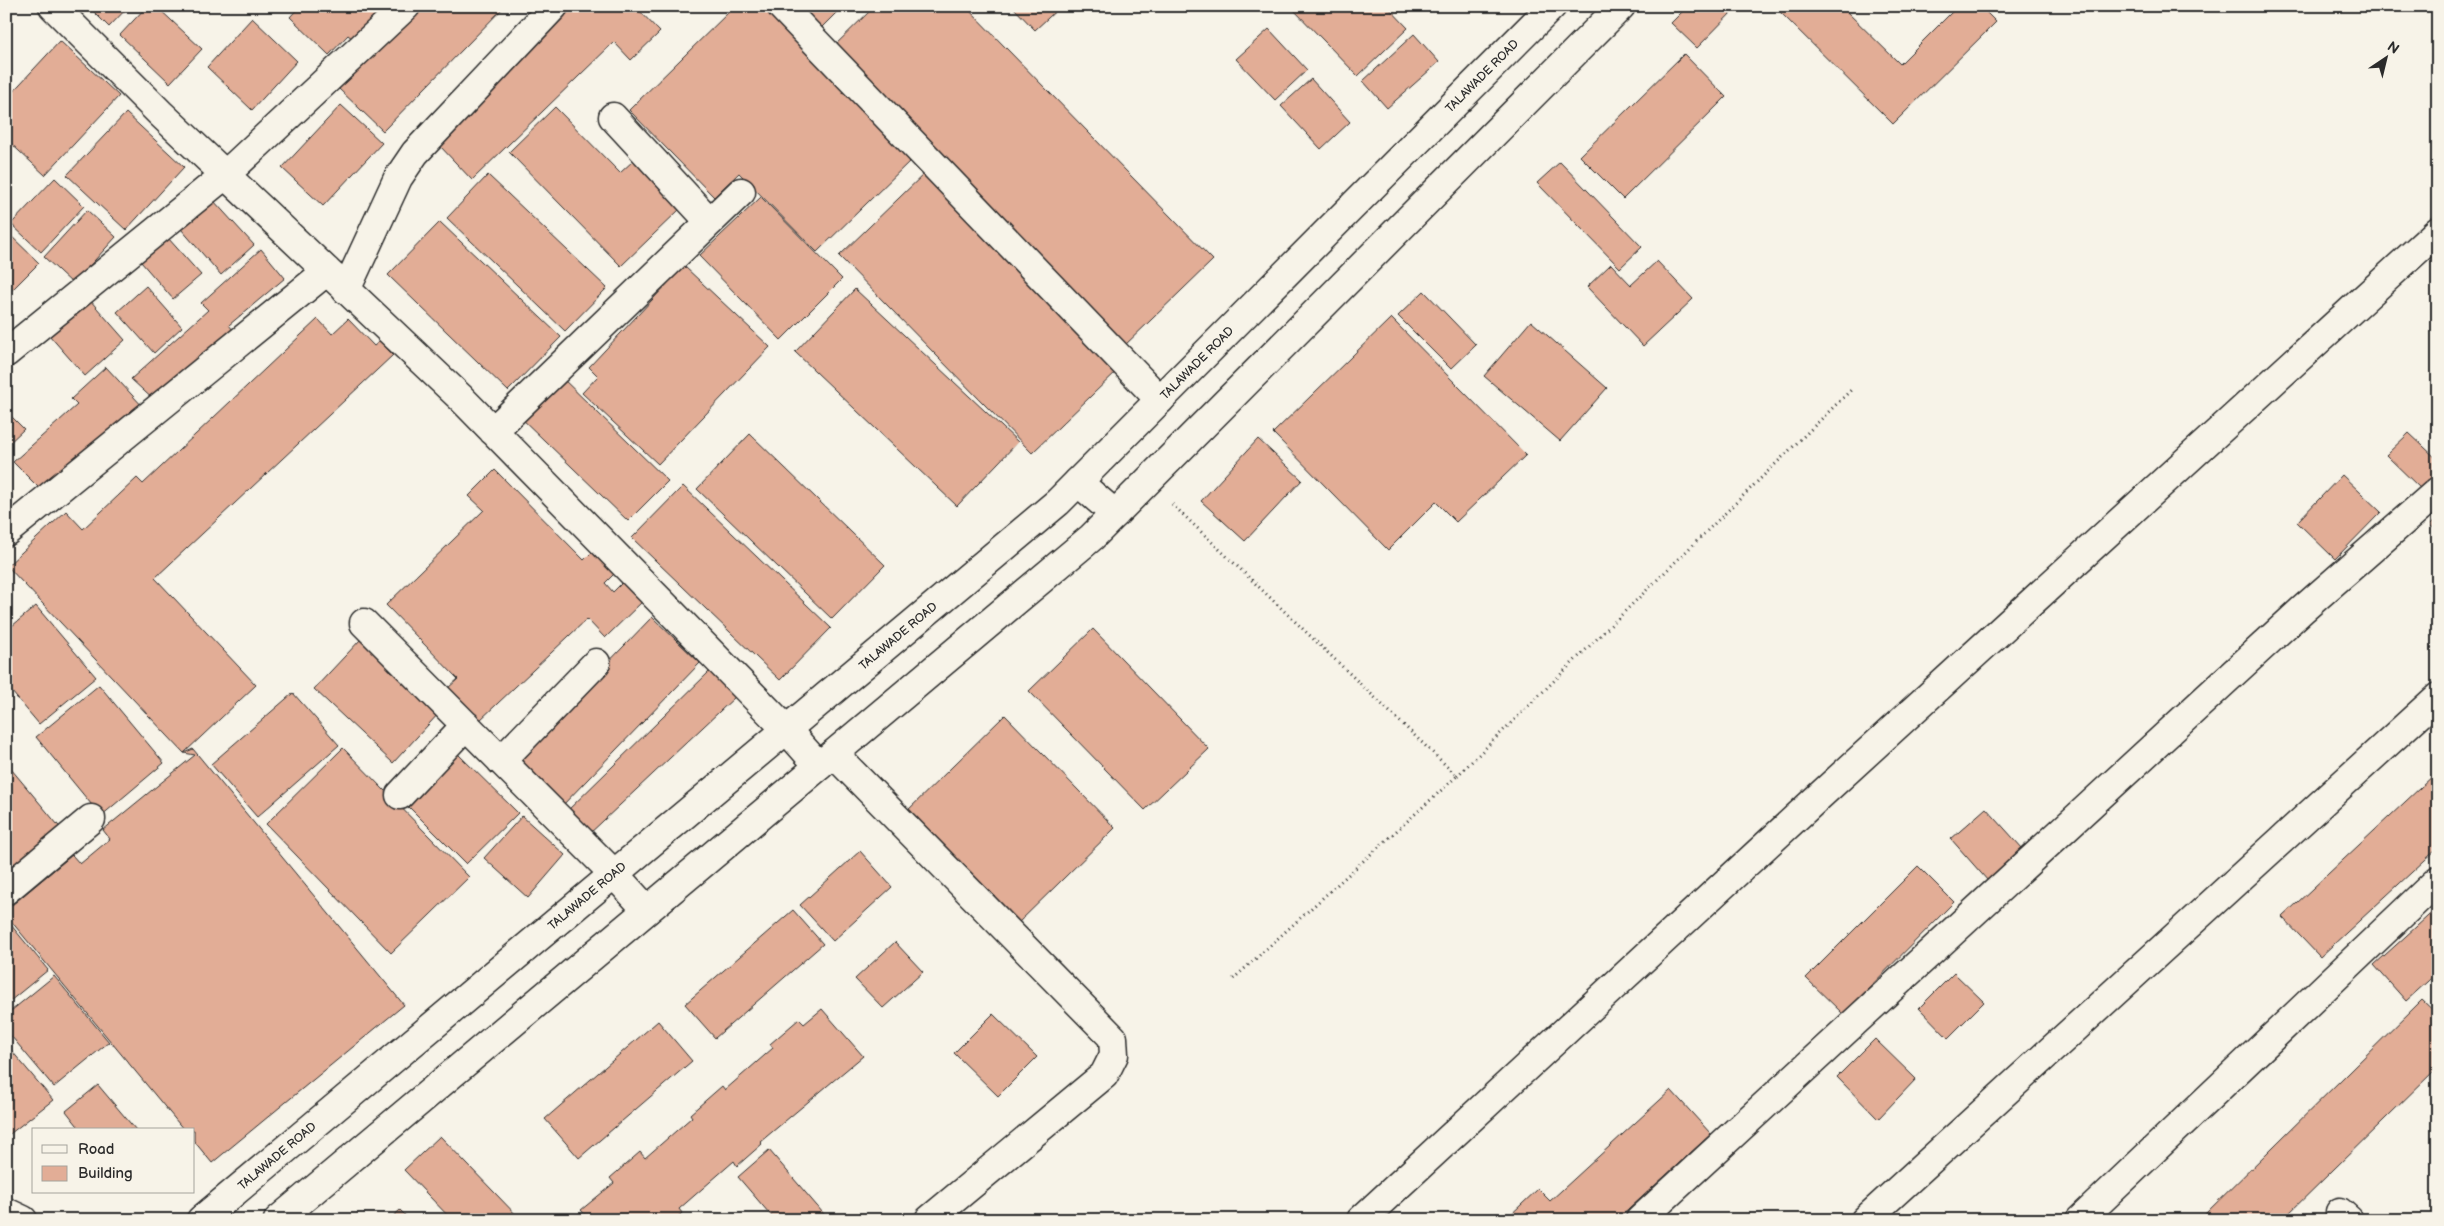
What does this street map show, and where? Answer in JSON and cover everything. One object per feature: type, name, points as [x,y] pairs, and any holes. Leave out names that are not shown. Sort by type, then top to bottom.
[{"type":"street","points":[[53,6],[225,175],[461,398],[786,729],[826,760],[1113,1038],[1114,1055],[1104,1075],[929,1220]]},
{"type":"street","points":[[6,353],[225,175],[406,6]]},
{"type":"street","points":[[346,290],[374,226],[398,178],[415,153],[554,6]]},
{"type":"street","points":[[781,6],[1160,400]]},
{"type":"street","name":"TALAWADE ROAD","points":[[201,1220],[1058,502],[1552,6]]},
{"type":"street","points":[[278,1220],[1092,537],[1621,6]]},
{"type":"street","points":[[613,117],[710,222]]},
{"type":"street","points":[[493,432],[741,192]]},
{"type":"street","points":[[1361,1220],[1813,802],[2438,232]]},
{"type":"street","points":[[6,532],[327,271]]},
{"type":"street","points":[[1078,482],[1115,514]]},
{"type":"street","points":[[1640,1220],[2302,610],[2438,491]]},
{"type":"street","points":[[364,623],[614,874],[647,910]]},
{"type":"street","points":[[501,761],[596,663]]},
{"type":"street","points":[[1865,1220],[2438,697]]},
{"type":"street","points":[[400,795],[466,725]]},
{"type":"street","points":[[6,890],[91,819]]},
{"type":"street","points":[[2080,1220],[2438,880]]},
{"type":"street","points":[[6,1212],[23,1220]]},
{"type":"path","points":[[1231,981],[1457,776],[1853,388]]},
{"type":"path","points":[[1148,481],[1457,776]]},
{"type":"building","points":[[88,6],[129,6],[109,27]]},
{"type":"building","points":[[147,6],[156,6],[202,49],[170,83],[120,35]]},
{"type":"building","points":[[300,6],[384,6],[353,39],[348,35],[329,55],[290,17]]},
{"type":"building","points":[[426,6],[505,6],[383,131],[339,89]]},
{"type":"building","points":[[574,6],[635,6],[660,32],[631,60],[614,42],[472,180],[439,145]]},
{"type":"building","points":[[735,6],[767,6],[914,157],[817,252],[739,173],[714,197],[629,110]]},
{"type":"building","points":[[798,6],[843,6],[820,29]]},
{"type":"building","points":[[875,6],[965,6],[1213,260],[1121,349],[829,51]]},
{"type":"building","points":[[1012,6],[1061,6],[1035,30]]},
{"type":"building","points":[[1290,6],[1387,6],[1408,28],[1358,76]]},
{"type":"building","points":[[1688,6],[1738,6],[1697,48],[1671,23]]},
{"type":"building","points":[[1774,6],[1841,6],[1900,64],[1958,6],[1980,6],[1996,22],[1893,124]]},
{"type":"building","points":[[252,18],[297,61],[252,110],[207,67]]},
{"type":"building","points":[[1269,29],[1307,70],[1275,100],[1236,59]]},
{"type":"building","points":[[1414,34],[1439,62],[1387,108],[1363,81]]},
{"type":"building","points":[[60,41],[119,96],[45,175],[6,139],[6,99]]},
{"type":"building","points":[[1684,54],[1726,97],[1623,199],[1580,156]]},
{"type":"building","points":[[1311,79],[1350,122],[1321,149],[1281,106]]},
{"type":"building","points":[[341,105],[382,143],[323,206],[282,168]]},
{"type":"building","points":[[555,107],[620,173],[634,160],[681,208],[621,266],[509,152]]},
{"type":"building","points":[[126,113],[184,167],[126,230],[67,175]]},
{"type":"building","points":[[1560,162],[1642,247],[1620,268],[1537,183]]},
{"type":"building","points":[[928,170],[1121,367],[1032,453],[839,256]]},
{"type":"building","points":[[488,175],[607,288],[565,331],[447,218]]},
{"type":"building","points":[[55,178],[84,206],[41,252],[11,224]]},
{"type":"building","points":[[761,197],[842,279],[781,340],[699,256]]},
{"type":"building","points":[[213,200],[254,245],[221,275],[181,229]]},
{"type":"building","points":[[87,210],[116,237],[73,284],[44,257]]},
{"type":"building","points":[[440,222],[561,337],[508,391],[388,275]]},
{"type":"building","points":[[6,231],[39,263],[6,296]]},
{"type":"building","points":[[168,238],[201,275],[173,299],[141,262]]},
{"type":"building","points":[[261,249],[285,278],[229,325],[237,335],[156,402],[131,379],[208,310],[201,303]]},
{"type":"building","points":[[1657,261],[1693,299],[1643,346],[1587,287],[1611,264],[1631,285]]},
{"type":"building","points":[[684,266],[770,347],[658,464],[582,393],[598,376],[589,367]]},
{"type":"building","points":[[146,286],[182,327],[154,353],[117,312]]},
{"type":"building","points":[[855,289],[1018,442],[957,506],[795,352]]},
{"type":"building","points":[[1424,291],[1476,345],[1451,369],[1398,316]]},
{"type":"building","points":[[89,299],[125,340],[85,376],[49,335]]},
{"type":"building","points":[[1391,318],[1526,455],[1456,522],[1436,502],[1388,550],[1273,433]]},
{"type":"building","points":[[318,319],[332,334],[348,319],[374,346],[380,341],[393,355],[155,578],[256,685],[184,753],[7,566],[66,511],[83,529],[137,478],[143,484]]},
{"type":"building","points":[[1531,321],[1607,388],[1560,441],[1484,376]]},
{"type":"building","points":[[106,367],[145,409],[108,443],[99,438],[43,492],[13,462],[77,405],[71,399]]},
{"type":"building","points":[[557,373],[668,481],[628,521],[517,414]]},
{"type":"building","points":[[6,411],[24,429],[6,446]]},
{"type":"building","points":[[2409,433],[2438,460],[2438,476],[2423,491],[2386,455]]},
{"type":"building","points":[[750,434],[885,565],[832,619],[697,489]]},
{"type":"building","points":[[1258,439],[1302,480],[1245,541],[1201,501]]},
{"type":"building","points":[[495,470],[584,560],[596,548],[617,571],[605,583],[613,592],[627,578],[646,598],[605,638],[587,619],[479,721],[448,688],[458,679],[386,605],[484,510],[469,496]]},
{"type":"building","points":[[2342,475],[2381,512],[2335,559],[2297,522]]},
{"type":"building","points":[[683,486],[831,628],[780,680],[632,538]]},
{"type":"building","points":[[2438,516],[2438,532],[2430,525]]},
{"type":"building","points":[[36,606],[96,677],[39,724],[6,685],[6,631]]},
{"type":"building","points":[[652,617],[700,663],[559,809],[511,763]]},
{"type":"building","points":[[1093,629],[1209,749],[1145,810],[1029,691]]},
{"type":"building","points":[[361,639],[440,712],[393,763],[314,689]]},
{"type":"building","points":[[711,670],[736,696],[587,836],[562,816]]},
{"type":"building","points":[[99,685],[164,763],[101,816],[36,737]]},
{"type":"building","points":[[293,693],[339,745],[257,817],[211,764]]},
{"type":"building","points":[[1005,715],[1115,828],[1011,930],[901,817]]},
{"type":"building","points":[[343,748],[469,877],[391,953],[266,824]]},
{"type":"building","points":[[193,749],[404,1005],[212,1163],[195,1142],[195,1128],[182,1128],[6,915],[6,910],[72,855],[80,864],[110,839],[103,830],[195,755],[184,753]]},
{"type":"building","points":[[458,754],[518,813],[466,864],[407,805]]},
{"type":"building","points":[[6,763],[63,831],[6,880]]},
{"type":"building","points":[[2436,773],[2438,848],[2320,957],[2282,917]]},
{"type":"building","points":[[1986,808],[2023,849],[1988,881],[1951,839]]},
{"type":"building","points":[[522,816],[565,855],[528,898],[484,858]]},
{"type":"building","points":[[860,851],[892,887],[833,941],[800,905]]},
{"type":"building","points":[[1918,866],[1954,902],[1843,1014],[1806,978]]},
{"type":"building","points":[[2438,907],[2438,972],[2406,1001],[2374,965]]},
{"type":"building","points":[[793,910],[823,944],[715,1038],[685,1004]]},
{"type":"building","points":[[6,919],[48,970],[10,1001],[6,996]]},
{"type":"building","points":[[895,942],[923,972],[883,1008],[855,979]]},
{"type":"building","points":[[1954,973],[1984,1002],[1948,1038],[1919,1008]]},
{"type":"building","points":[[54,976],[109,1042],[54,1087],[6,1030],[6,1015]]},
{"type":"building","points":[[2422,1000],[2438,1015],[2438,1067],[2282,1220],[2199,1220]]},
{"type":"building","points":[[822,1009],[863,1056],[760,1142],[762,1144],[737,1166],[734,1161],[679,1209],[682,1213],[674,1220],[590,1220],[581,1210],[614,1183],[610,1178],[640,1152],[645,1158],[692,1117],[690,1114],[722,1086],[725,1090],[773,1048],[770,1044],[799,1019],[804,1024]]},
{"type":"building","points":[[993,1014],[1037,1057],[998,1096],[954,1053]]},
{"type":"building","points":[[658,1021],[692,1061],[579,1158],[545,1119]]},
{"type":"building","points":[[1875,1039],[1916,1079],[1878,1119],[1837,1077]]},
{"type":"building","points":[[6,1044],[53,1100],[6,1137]]},
{"type":"building","points":[[98,1085],[134,1128],[79,1128],[66,1111]]},
{"type":"building","points":[[1671,1090],[1711,1134],[1617,1220],[1505,1220],[1538,1189],[1550,1201]]},
{"type":"building","points":[[440,1136],[521,1220],[452,1220],[404,1170]]},
{"type":"building","points":[[769,1150],[829,1220],[775,1220],[738,1177]]},
{"type":"building","points":[[400,1210],[410,1220],[389,1220]]}]
